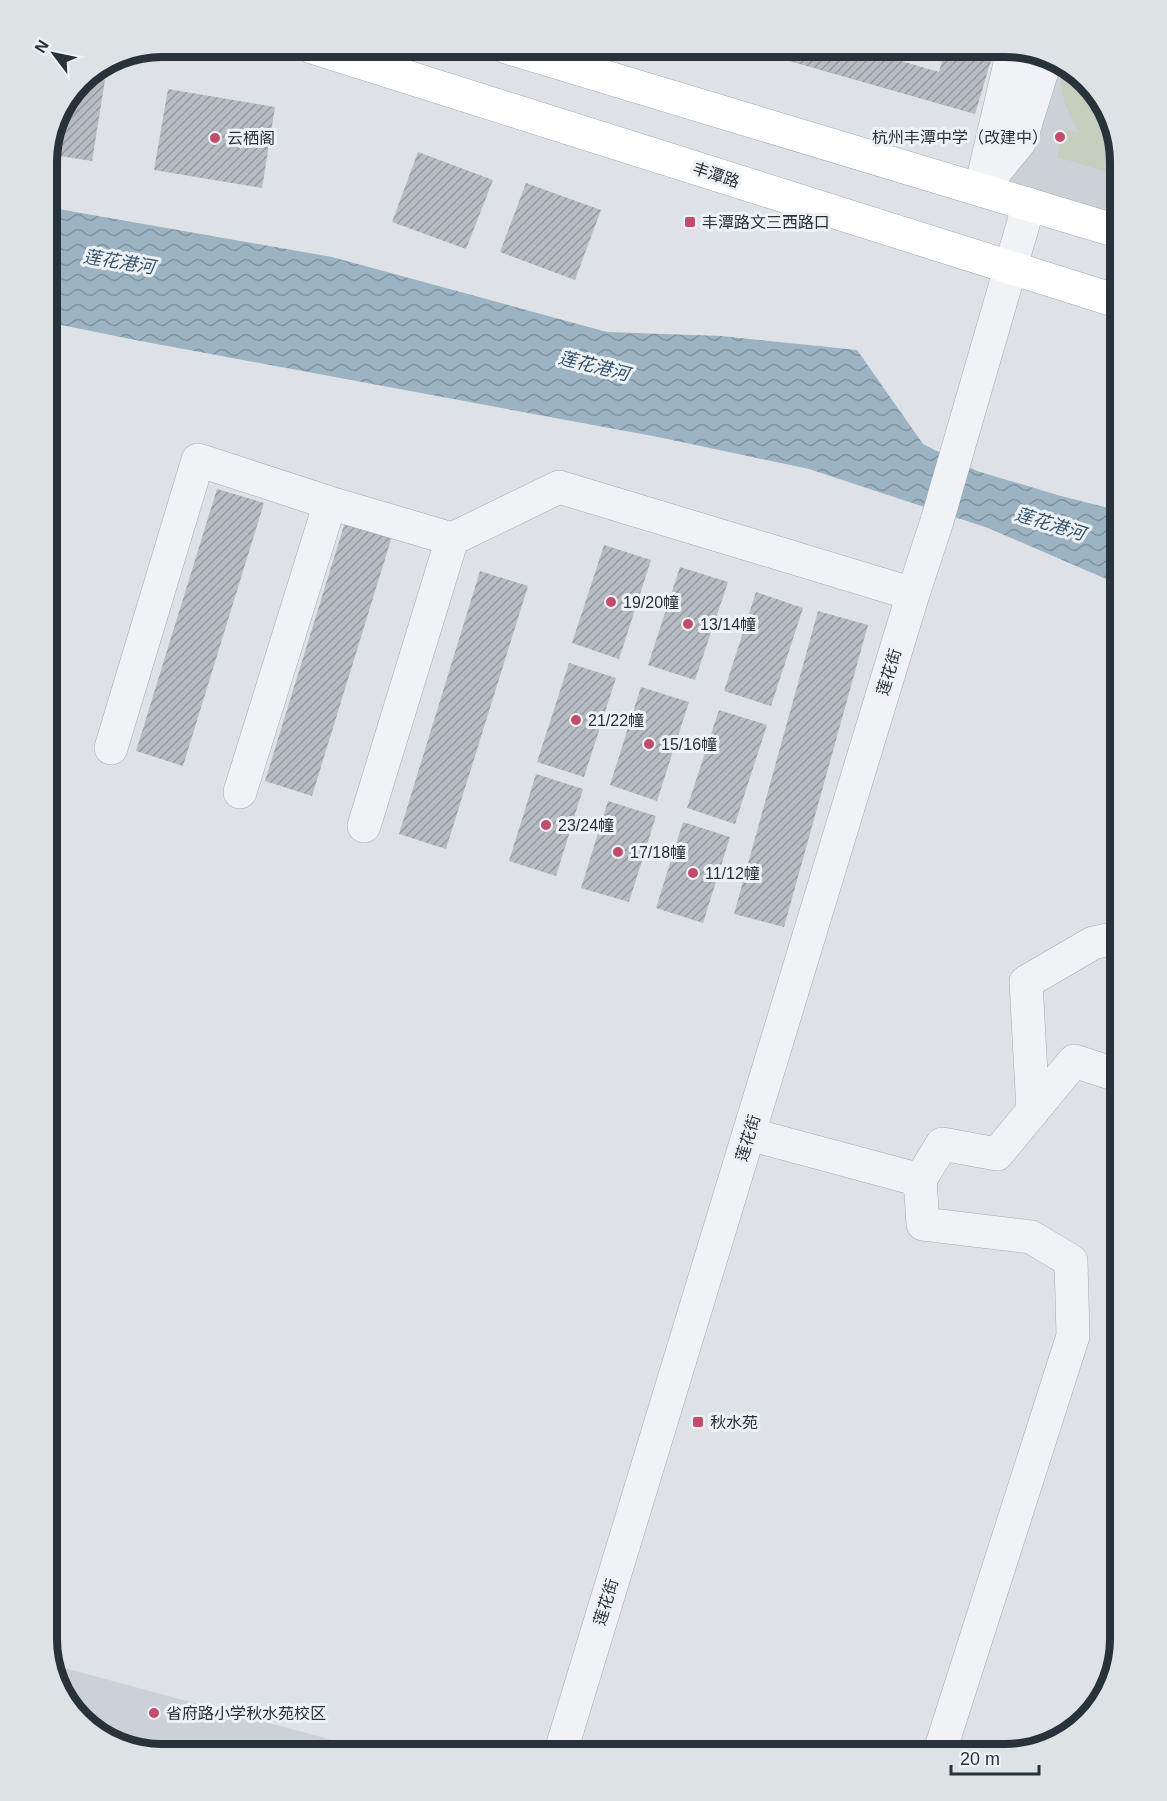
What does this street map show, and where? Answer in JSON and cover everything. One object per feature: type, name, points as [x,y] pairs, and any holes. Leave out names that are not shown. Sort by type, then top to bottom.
[{"type":"main road","name":"丰潭路","points":[[347,57],[1110,299]]},
{"type":"main road","points":[[539,57],[1110,229]]},
{"type":"street","points":[[981,189],[1012,57]]},
{"type":"street","points":[[981,189],[1020,141],[1044,65]]},
{"type":"street","points":[[1010,268],[1029,204]]},
{"type":"street","name":"莲花街","points":[[563,1744],[937,521],[1010,268]]},
{"type":"street","points":[[111,748],[198,460],[330,503],[452,538],[559,487],[913,594]]},
{"type":"street","points":[[240,792],[330,503]]},
{"type":"street","points":[[364,826],[452,538]]},
{"type":"street","points":[[1033,1111],[1026,982],[1093,943],[1110,939]]},
{"type":"street","points":[[943,1744],[1073,1336],[1071,1262],[1031,1237],[923,1224],[920,1180],[942,1144],[997,1154],[1074,1060],[1110,1073]]},
{"type":"street","points":[[749,1134],[920,1180]]},
{"type":"shaded area","name":"杭州丰潭中学（改建中）","points":[[1029,60],[1051,68],[1074,83],[1084,93],[1099,116],[1108,142],[1110,212],[995,177]]},
{"type":"shaded area","name":"省府路小学秋水苑校区","points":[[61,1667],[347,1744],[155,1744],[142,1742],[116,1733],[93,1718],[75,1697]]},
{"type":"green space","points":[[1061,74],[1084,93],[1099,116],[1108,142],[1110,173],[1057,157],[1063,129],[1079,133],[1064,100]]},
{"type":"water","name":"莲花港河","points":[[57,209],[332,257],[607,332],[721,336],[857,350],[923,444],[977,471],[1110,508],[1110,581],[988,528],[809,469],[658,437],[57,324]]},
{"type":"building","points":[[775,57],[887,57],[939,72],[943,57],[992,57],[975,114]]},
{"type":"building","points":[[98,79],[105,80],[92,161],[57,156],[65,122],[75,104],[93,83]]},
{"type":"building","name":"云栖阁","points":[[168,89],[275,107],[262,188],[154,170]]},
{"type":"building","points":[[418,152],[493,180],[466,249],[392,222]]},
{"type":"building","points":[[526,183],[601,210],[575,280],[500,252]]},
{"type":"building","points":[[217,489],[264,503],[183,766],[136,751]]},
{"type":"building","points":[[346,519],[393,533],[312,796],[265,781]]},
{"type":"building","name":"19/20幢","points":[[604,545],[651,560],[619,659],[572,643]]},
{"type":"building","name":"13/14幢","points":[[680,567],[728,582],[695,680],[648,665]]},
{"type":"building","points":[[480,571],[528,586],[446,849],[399,834]]},
{"type":"building","points":[[756,592],[803,608],[771,706],[724,691]]},
{"type":"building","points":[[818,611],[868,625],[784,927],[734,914]]},
{"type":"building","name":"21/22幢","points":[[569,663],[616,678],[584,777],[537,762]]},
{"type":"building","name":"15/16幢","points":[[641,687],[689,702],[657,801],[610,785]]},
{"type":"building","points":[[719,710],[767,725],[735,824],[687,808]]},
{"type":"building","name":"23/24幢","points":[[536,774],[583,789],[556,876],[509,861]]},
{"type":"building","name":"17/18幢","points":[[608,801],[656,816],[629,902],[581,888]]},
{"type":"building","name":"11/12幢","points":[[683,822],[730,837],[703,923],[656,908]]},
{"type":"place","name":"杭州丰潭中学（改建中）","points":[[1060,137]]},
{"type":"place","name":"云栖阁","points":[[215,138]]},
{"type":"place","name":"丰潭路文三西路口","points":[[690,222]]},
{"type":"place","name":"19/20幢","points":[[611,602]]},
{"type":"place","name":"13/14幢","points":[[688,624]]},
{"type":"place","name":"21/22幢","points":[[576,720]]},
{"type":"place","name":"15/16幢","points":[[649,744]]},
{"type":"place","name":"23/24幢","points":[[546,825]]},
{"type":"place","name":"17/18幢","points":[[618,852]]},
{"type":"place","name":"11/12幢","points":[[693,873]]},
{"type":"place","name":"秋水苑","points":[[698,1422]]},
{"type":"place","name":"省府路小学秋水苑校区","points":[[154,1713]]}]
